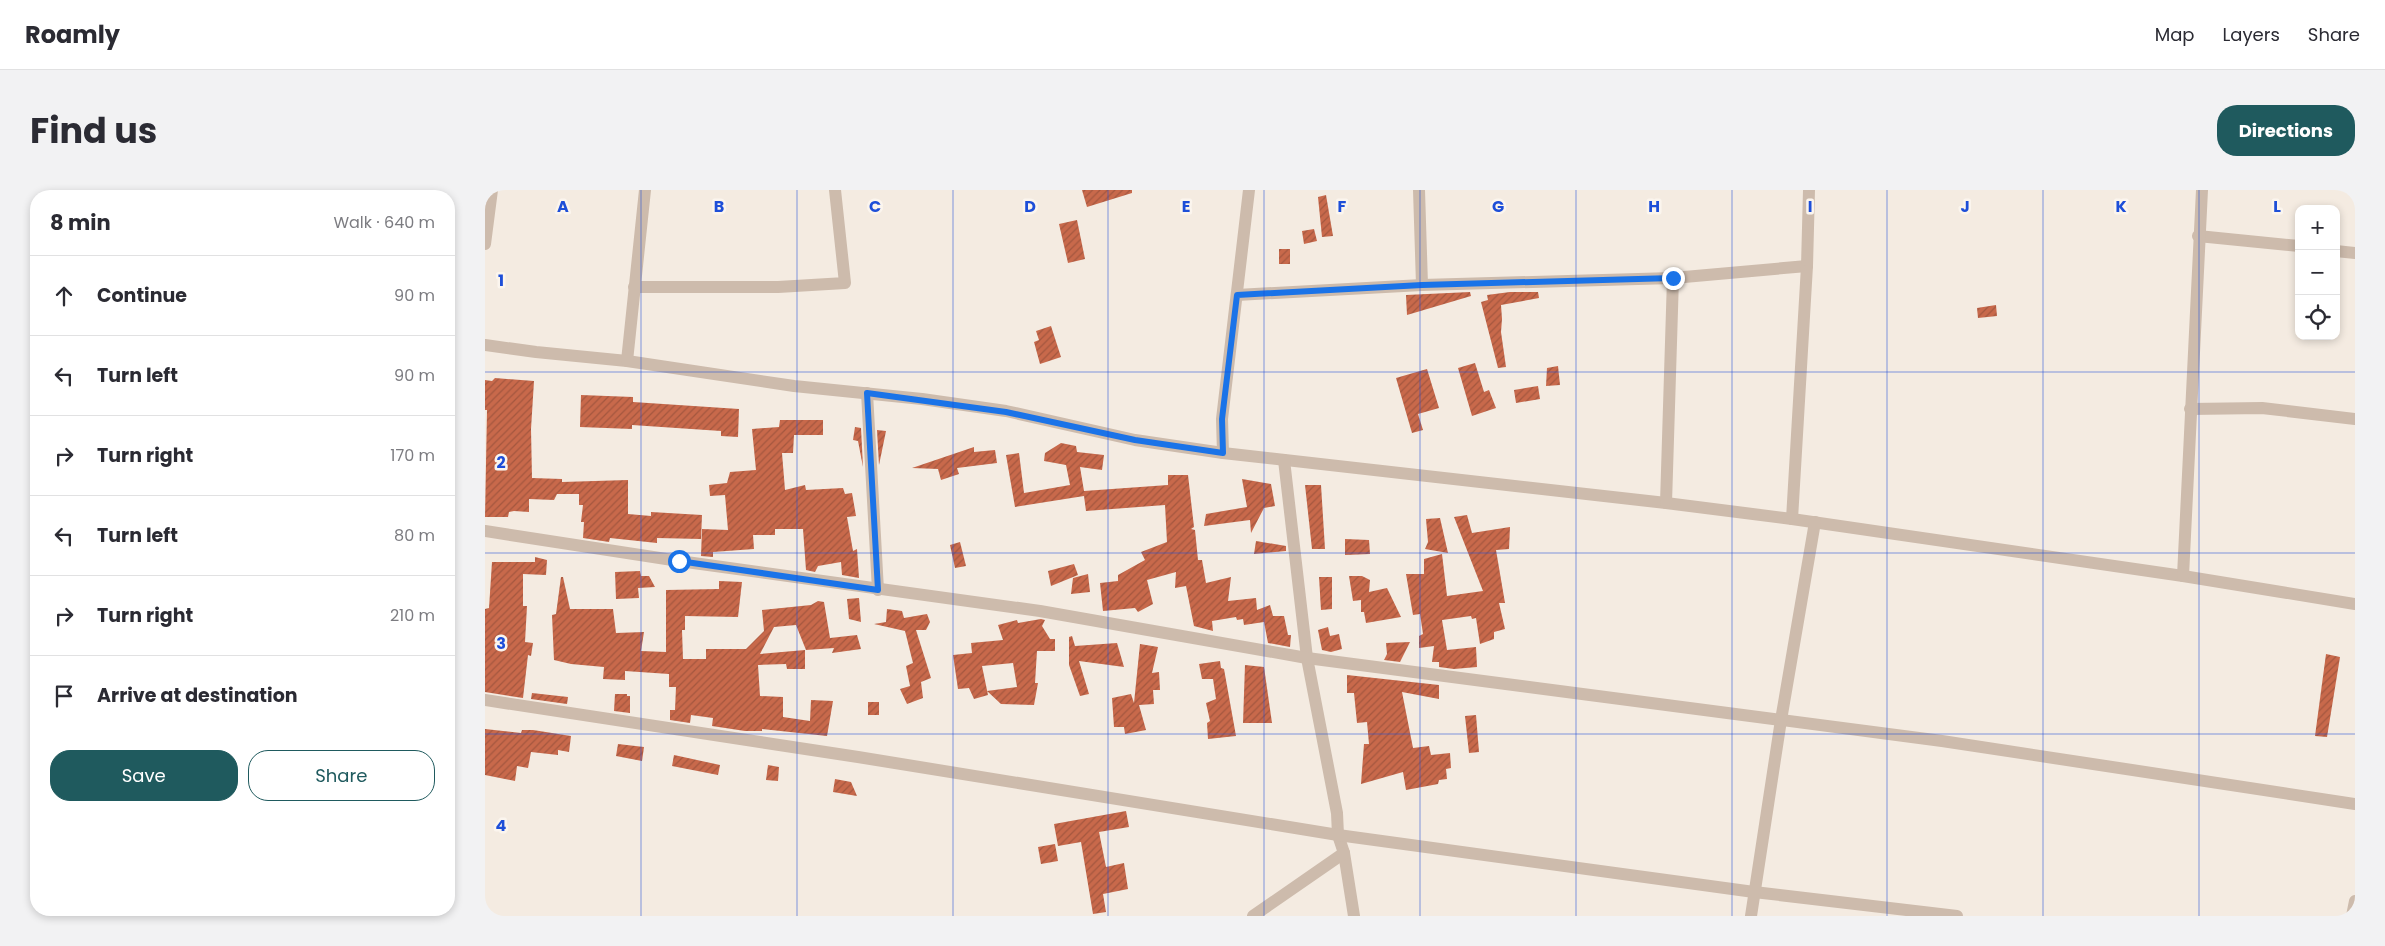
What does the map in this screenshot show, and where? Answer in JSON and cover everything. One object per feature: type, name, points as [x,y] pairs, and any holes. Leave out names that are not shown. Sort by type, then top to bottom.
[{"type":"street","points":[[485,244],[492,190]]},
{"type":"street","points":[[627,361],[645,190]]},
{"type":"street","points":[[634,287],[779,287],[845,283],[835,190]]},
{"type":"street","points":[[1223,453],[1222,419],[1249,190]]},
{"type":"street","points":[[1419,190],[1422,285]]},
{"type":"street","points":[[1792,519],[1807,266],[1809,190]]},
{"type":"street","points":[[2183,576],[2198,236],[2202,190]]},
{"type":"street","points":[[2198,236],[2295,246]]},
{"type":"street","points":[[2340,251],[2355,253]]},
{"type":"street","points":[[1237,295],[1422,285],[1673,278],[1807,266]]},
{"type":"street","points":[[1667,503],[1673,278]]},
{"type":"street","points":[[485,345],[627,361],[794,386],[867,393],[1006,412],[1135,440],[1223,453],[1667,503],[1815,522],[2183,576],[2355,604]]},
{"type":"street","points":[[867,393],[878,590]]},
{"type":"street","points":[[2190,409],[2262,408],[2355,419]]},
{"type":"street","points":[[1284,460],[1307,658],[1337,813],[1338,835],[1344,853],[1354,916]]},
{"type":"street","points":[[1751,916],[1781,720],[1815,522]]},
{"type":"street","points":[[485,530],[878,590],[1040,611],[1307,658],[1942,741],[2355,804]]},
{"type":"street","points":[[485,700],[877,760],[1338,835],[1754,892],[1957,916]]},
{"type":"street","points":[[1253,916],[1344,853]]},
{"type":"street","points":[[2352,916],[2355,902]]},
{"type":"building","points":[[1082,190],[1132,190],[1132,193],[1087,207]]},
{"type":"building","points":[[1326,195],[1333,236],[1322,237],[1318,197]]},
{"type":"building","points":[[1077,220],[1085,259],[1068,263],[1059,224]]},
{"type":"building","points":[[1314,229],[1317,241],[1304,244],[1302,231]]},
{"type":"building","points":[[1279,249],[1290,249],[1290,264],[1279,264]]},
{"type":"building","points":[[1470,292],[1471,296],[1407,315],[1406,295]]},
{"type":"building","points":[[1510,292],[1538,292],[1539,298],[1501,305],[1501,332],[1506,367],[1498,368],[1481,302],[1488,300],[1487,295]]},
{"type":"building","points":[[1996,305],[1997,316],[1978,318],[1977,308]]},
{"type":"building","points":[[1051,326],[1061,357],[1040,364],[1034,342],[1039,340],[1036,331]]},
{"type":"building","points":[[1475,363],[1484,392],[1489,390],[1496,408],[1472,416],[1458,368]]},
{"type":"building","points":[[1558,366],[1560,385],[1546,386],[1547,368]]},
{"type":"building","points":[[1427,369],[1439,408],[1418,414],[1423,430],[1412,433],[1396,378]]},
{"type":"building","points":[[495,378],[534,381],[531,429],[532,478],[562,479],[562,482],[628,480],[628,514],[651,516],[651,512],[702,515],[701,539],[657,538],[657,543],[610,538],[609,542],[583,538],[584,522],[581,522],[583,505],[579,505],[579,494],[557,494],[554,500],[529,499],[529,512],[514,511],[509,512],[508,517],[485,517],[487,410],[485,410],[485,380],[492,381]]},
{"type":"building","points":[[1538,386],[1540,399],[1516,403],[1514,390]]},
{"type":"building","points":[[581,395],[633,397],[633,402],[739,409],[738,437],[721,436],[721,431],[632,425],[632,429],[580,427]]},
{"type":"building","points":[[780,420],[823,420],[823,435],[794,435],[793,453],[782,453],[785,490],[805,485],[806,490],[843,488],[845,494],[852,493],[856,516],[847,517],[853,551],[857,549],[859,578],[842,575],[841,562],[818,566],[815,572],[806,570],[803,529],[775,529],[775,535],[753,535],[754,549],[713,552],[713,557],[701,556],[702,529],[728,530],[725,495],[710,496],[709,485],[727,483],[730,472],[756,470],[752,429],[779,427]]},
{"type":"building","points":[[855,427],[861,428],[863,467],[858,441],[853,440]]},
{"type":"building","points":[[877,430],[886,431],[879,465]]},
{"type":"building","points":[[1061,443],[1076,446],[1077,452],[1104,455],[1102,470],[1080,467],[1084,491],[1168,485],[1168,475],[1188,475],[1194,527],[1191,529],[1195,530],[1198,560],[1202,560],[1206,583],[1231,577],[1228,601],[1256,598],[1257,610],[1270,605],[1273,616],[1284,616],[1288,635],[1291,635],[1290,647],[1268,643],[1264,622],[1244,625],[1243,619],[1237,620],[1236,617],[1212,621],[1213,631],[1194,626],[1186,586],[1175,588],[1176,572],[1147,580],[1153,604],[1138,612],[1135,608],[1103,611],[1100,583],[1118,581],[1118,575],[1145,560],[1141,552],[1167,542],[1165,505],[1086,511],[1084,496],[1015,507],[1006,455],[1019,453],[1024,493],[1070,485],[1066,465],[1044,461],[1045,453]]},
{"type":"building","points":[[974,447],[974,452],[995,450],[997,463],[957,468],[959,474],[941,480],[938,469],[912,468]]},
{"type":"building","points":[[1242,479],[1271,484],[1275,506],[1264,508],[1251,533],[1250,520],[1204,526],[1206,514],[1247,507]]},
{"type":"building","points":[[1305,485],[1321,485],[1325,549],[1312,549]]},
{"type":"building","points":[[1467,515],[1472,533],[1510,527],[1509,549],[1496,550],[1505,603],[1499,603],[1505,629],[1494,632],[1494,639],[1480,644],[1476,618],[1472,619],[1471,616],[1442,620],[1447,650],[1476,647],[1477,667],[1454,669],[1439,667],[1439,662],[1432,662],[1434,646],[1419,648],[1419,636],[1423,634],[1420,614],[1413,615],[1406,574],[1424,574],[1424,559],[1442,554],[1447,596],[1483,591],[1454,517]]},
{"type":"building","points":[[1440,518],[1448,553],[1425,549],[1428,542],[1426,519]]},
{"type":"building","points":[[1345,539],[1369,540],[1370,554],[1345,555]]},
{"type":"building","points":[[1256,541],[1286,546],[1286,551],[1254,554]]},
{"type":"building","points":[[960,542],[966,566],[955,568],[950,545]]},
{"type":"building","points":[[535,557],[547,560],[546,575],[523,574],[523,606],[527,606],[525,642],[533,643],[531,656],[528,655],[523,698],[485,692],[485,609],[489,608],[492,562],[535,562]]},
{"type":"building","points":[[1074,564],[1078,575],[1051,586],[1048,571]]},
{"type":"building","points":[[640,571],[641,576],[649,576],[655,587],[638,588],[639,598],[616,599],[615,572]]},
{"type":"building","points":[[1088,574],[1090,592],[1071,594],[1073,578]]},
{"type":"building","points":[[1349,576],[1362,576],[1370,580],[1369,592],[1387,588],[1401,617],[1366,623],[1364,612],[1361,612],[1361,600],[1353,601]]},
{"type":"building","points":[[561,577],[563,577],[570,609],[613,609],[616,633],[644,632],[641,651],[666,652],[666,590],[719,589],[719,581],[742,582],[738,617],[685,616],[685,630],[682,630],[683,659],[706,659],[706,649],[746,649],[764,631],[762,610],[811,605],[818,601],[824,602],[830,638],[857,635],[861,649],[832,653],[834,648],[806,650],[796,625],[774,627],[760,654],[805,650],[805,669],[787,669],[786,664],[758,665],[760,696],[783,697],[783,717],[810,721],[811,700],[833,701],[827,736],[762,729],[762,731],[745,731],[712,726],[713,718],[691,715],[690,723],[670,720],[670,710],[675,710],[676,687],[669,687],[669,674],[625,671],[625,680],[603,679],[604,667],[571,664],[554,660],[552,615],[556,614]]},
{"type":"building","points":[[1319,577],[1332,577],[1332,609],[1321,610]]},
{"type":"building","points":[[859,598],[861,622],[849,619],[847,599]]},
{"type":"building","points":[[887,609],[902,611],[904,618],[927,614],[930,622],[926,630],[916,630],[931,678],[921,682],[923,698],[907,704],[900,689],[910,686],[906,666],[913,663],[905,631],[874,624],[886,622]]},
{"type":"building","points":[[1017,620],[1018,623],[1045,620],[1042,626],[1050,639],[1055,639],[1055,651],[1037,651],[1035,683],[1038,683],[1034,705],[1001,704],[987,691],[988,695],[974,699],[969,688],[958,689],[953,655],[972,653],[971,643],[1003,640],[998,625]],"holes":[[[1013,663],[1017,687],[987,691],[982,666]]]},
{"type":"building","points":[[1328,627],[1330,636],[1339,634],[1342,649],[1331,652],[1322,650],[1318,630]]},
{"type":"building","points":[[1072,636],[1075,646],[1117,643],[1124,667],[1079,661],[1089,694],[1080,696],[1069,665],[1069,637]]},
{"type":"building","points":[[1410,642],[1400,662],[1384,660],[1387,654],[1386,643]]},
{"type":"building","points":[[1140,644],[1158,647],[1152,673],[1159,672],[1160,690],[1153,690],[1154,704],[1139,705],[1146,730],[1125,734],[1124,727],[1114,727],[1112,698],[1131,694],[1134,703]]},
{"type":"building","points":[[2326,654],[2340,657],[2327,737],[2315,736]]},
{"type":"building","points":[[1220,661],[1221,668],[1224,669],[1236,736],[1208,739],[1207,723],[1210,721],[1206,703],[1216,699],[1213,679],[1202,679],[1199,664]]},
{"type":"building","points":[[1245,665],[1264,667],[1272,723],[1243,723]]},
{"type":"building","points":[[1347,675],[1439,685],[1439,699],[1402,692],[1413,748],[1429,746],[1431,755],[1450,753],[1451,768],[1446,769],[1447,779],[1439,780],[1438,784],[1406,790],[1403,772],[1361,784],[1364,744],[1369,744],[1367,722],[1357,723],[1354,693],[1347,693]]},
{"type":"building","points":[[532,693],[568,697],[567,704],[531,699]]},
{"type":"building","points":[[615,694],[627,694],[627,696],[630,696],[630,713],[614,711]]},
{"type":"building","points":[[868,702],[879,702],[879,715],[868,715]]},
{"type":"building","points":[[1476,715],[1479,752],[1469,753],[1465,716]]},
{"type":"building","points":[[485,729],[521,733],[522,730],[533,730],[571,736],[569,752],[558,750],[558,755],[531,752],[528,768],[517,766],[515,781],[485,775]]},
{"type":"building","points":[[618,744],[644,747],[642,761],[616,756]]},
{"type":"building","points":[[674,755],[720,765],[718,775],[672,766]]},
{"type":"building","points":[[768,765],[779,767],[778,781],[766,780]]},
{"type":"building","points":[[835,779],[851,782],[857,796],[833,792]]},
{"type":"building","points":[[1126,811],[1129,827],[1099,832],[1106,867],[1124,863],[1128,889],[1103,894],[1106,912],[1093,914],[1081,842],[1058,846],[1054,824]]},
{"type":"building","points":[[1055,844],[1058,861],[1041,864],[1038,847]]},
{"type":"route","points":[[679,561],[878,590],[867,393],[922,399],[1006,412],[1135,440],[1223,453],[1222,419],[1237,295],[1422,285],[1673,278]]}]
